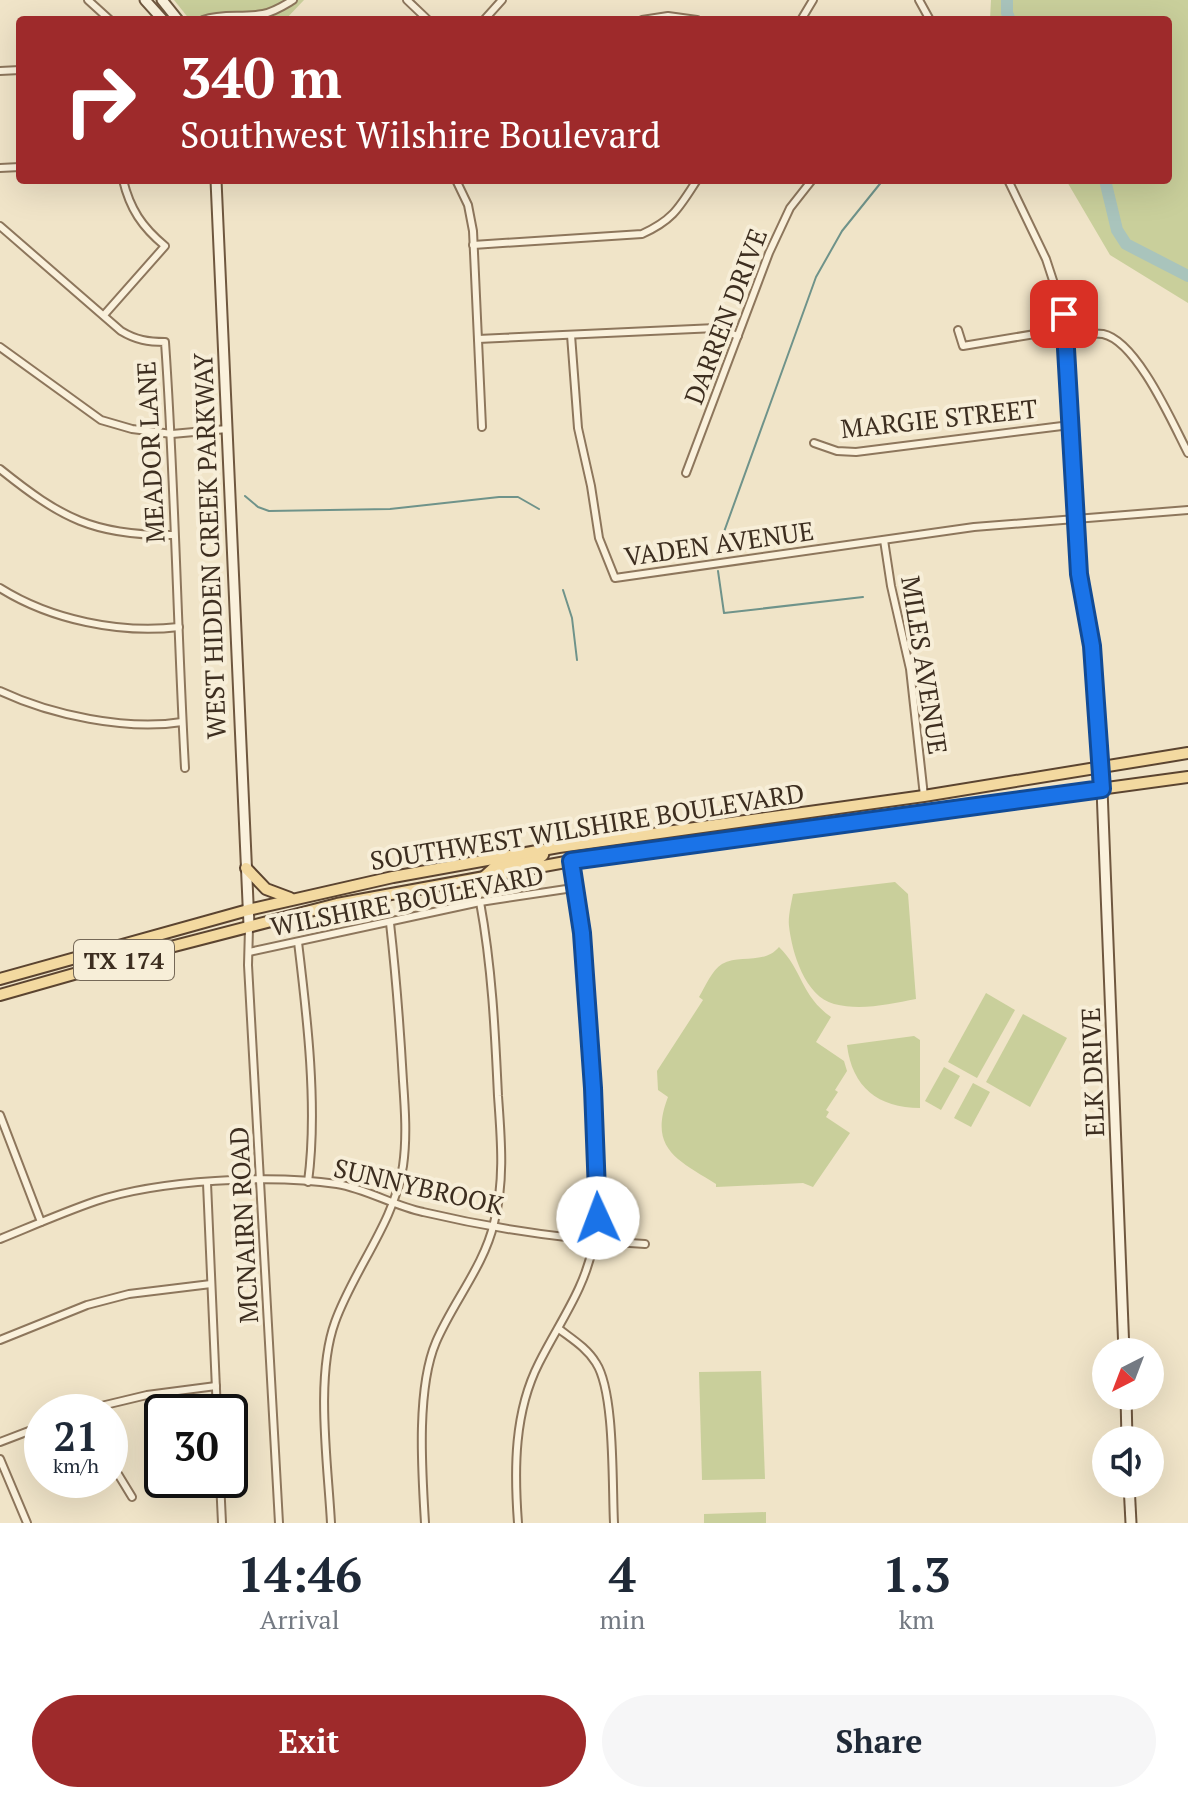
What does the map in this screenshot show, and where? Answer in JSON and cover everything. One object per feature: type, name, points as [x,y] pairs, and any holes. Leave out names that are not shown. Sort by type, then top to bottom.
[{"type":"main road","points":[[145,0],[159,16]]},
{"type":"main road","points":[[162,0],[175,16]]},
{"type":"main road","name":"WEST HIDDEN CREEK PARKWAY","points":[[216,184],[249,925]]},
{"type":"main road","name":"SOUTHWEST WILSHIRE BOULEVARD","points":[[0,979],[248,910],[393,877],[544,850],[924,796],[1188,753]]},
{"type":"main road","name":"SOUTHWEST WILSHIRE BOULEVARD","points":[[0,995],[249,925],[337,904],[571,861],[1188,777]]},
{"type":"main road","name":"ELK DRIVE","points":[[1102,789],[1123,1338]]},
{"type":"main road","points":[[698,827],[700,843]]},
{"type":"main road","points":[[484,877],[496,866],[538,859],[544,850]]},
{"type":"main road","points":[[246,868],[266,889],[296,899]]},
{"type":"main road","points":[[1130,1498],[1131,1523]]},
{"type":"street","points":[[88,0],[106,16]]},
{"type":"street","points":[[215,16],[261,15],[293,0]]},
{"type":"street","points":[[407,0],[424,16]]},
{"type":"street","points":[[488,16],[502,0]]},
{"type":"street","points":[[104,315],[165,246],[141,223],[129,205],[124,184]]},
{"type":"street","points":[[458,184],[468,205],[473,245],[482,427]]},
{"type":"street","points":[[473,245],[642,234],[664,224],[694,184]]},
{"type":"street","name":"DARREN DRIVE","points":[[686,473],[769,253],[790,208],[809,184]]},
{"type":"street","points":[[1010,184],[1046,259],[1064,314],[1079,574],[1092,646],[1102,789]]},
{"type":"street","name":"MEADOR LANE","points":[[0,226],[132,338],[165,342],[172,434],[173,535],[185,768]]},
{"type":"street","points":[[478,339],[716,328],[738,336]]},
{"type":"street","points":[[958,330],[963,346],[1065,332],[1103,334],[1123,348],[1149,378],[1188,453]]},
{"type":"street","name":"VADEN AVENUE","points":[[571,335],[578,428],[599,538],[615,578],[974,527],[1188,510]]},
{"type":"street","points":[[0,347],[101,420],[132,429],[172,434],[227,429]]},
{"type":"street","name":"MARGIE STREET","points":[[814,443],[837,451],[856,452],[1070,425]]},
{"type":"street","points":[[0,469],[56,511],[89,524],[132,535],[173,535]]},
{"type":"street","name":"MILES AVENUE","points":[[884,540],[910,669],[924,796]]},
{"type":"street","points":[[0,588],[43,609],[88,622],[149,631],[179,627]]},
{"type":"street","points":[[0,691],[61,712],[95,719],[165,725],[182,722]]},
{"type":"street","points":[[518,1523],[515,1474],[522,1414],[534,1374],[578,1294],[598,1218],[582,933],[571,861]]},
{"type":"street","name":"WILSHIRE BOULEVARD","points":[[249,952],[480,902],[573,888]]},
{"type":"street","points":[[425,1523],[425,1376],[435,1344],[477,1266],[494,1225],[502,1180],[490,957],[480,902]]},
{"type":"street","points":[[331,1523],[326,1423],[328,1346],[350,1286],[394,1202],[403,1168],[405,1141],[399,1009],[390,923]]},
{"type":"street","name":"MCNAIRN ROAD","points":[[249,925],[248,979],[279,1523]]},
{"type":"street","points":[[298,942],[308,1043],[313,1151],[308,1182]]},
{"type":"street","points":[[0,1115],[4,1139],[41,1222]]},
{"type":"street","name":"SUNNYBROOK","points":[[0,1239],[98,1200],[135,1191],[261,1179],[339,1184],[421,1212],[594,1241],[645,1244]]},
{"type":"street","points":[[207,1183],[216,1394]]},
{"type":"street","points":[[0,1340],[87,1305],[177,1286],[211,1284]]},
{"type":"street","points":[[559,1329],[585,1349],[597,1364],[607,1388],[614,1523]]},
{"type":"street","points":[[128,1401],[176,1390],[216,1386]]},
{"type":"street","points":[[0,1442],[24,1433]]},
{"type":"street","points":[[0,1459],[27,1523]]},
{"type":"street","points":[[128,1490],[132,1497]]},
{"type":"street","points":[[221,1498],[222,1523]]},
{"type":"green space","points":[[174,0],[304,0],[289,16],[187,16]]},
{"type":"green space","points":[[991,0],[1188,0],[1188,303],[1110,255],[1068,184],[1172,184],[1172,16],[990,16]]},
{"type":"green space","points":[[895,882],[908,894],[916,999],[855,1007],[824,999],[808,983],[793,948],[789,922],[793,894]]},
{"type":"green space","points":[[779,947],[793,964],[813,1000],[831,1017],[816,1042],[844,1061],[847,1071],[835,1090],[838,1092],[826,1110],[829,1112],[826,1117],[850,1133],[813,1187],[803,1183],[716,1187],[716,1184],[679,1160],[664,1141],[663,1115],[668,1097],[658,1090],[657,1071],[703,1000],[699,997],[718,967],[729,961],[766,956]]},
{"type":"green space","points":[[986,993],[1015,1010],[977,1078],[948,1062]]},
{"type":"green space","points":[[1023,1014],[1067,1038],[1030,1107],[986,1082]]},
{"type":"green space","points":[[914,1036],[920,1040],[920,1108],[892,1104],[870,1092],[855,1073],[847,1045]]},
{"type":"green space","points":[[944,1067],[960,1076],[941,1110],[925,1101]]},
{"type":"green space","points":[[973,1083],[990,1092],[971,1127],[954,1118]]},
{"type":"green space","points":[[761,1371],[765,1479],[702,1480],[699,1372]]},
{"type":"green space","points":[[766,1512],[766,1523],[704,1523],[704,1514]]},
{"type":"waterway","points":[[1007,0],[1008,16]]},
{"type":"waterway","points":[[716,554],[816,277],[842,231],[880,184]]},
{"type":"waterway","points":[[1106,184],[1117,230],[1126,244],[1188,276]]},
{"type":"waterway","points":[[245,496],[258,507],[269,511],[390,509],[499,497],[518,497],[539,509]]},
{"type":"waterway","points":[[718,571],[724,613],[863,597]]},
{"type":"waterway","points":[[563,590],[572,618],[577,660]]},
{"type":"route","points":[[598,1218],[582,933],[571,861],[1102,789],[1092,646],[1079,574],[1064,314]]}]
